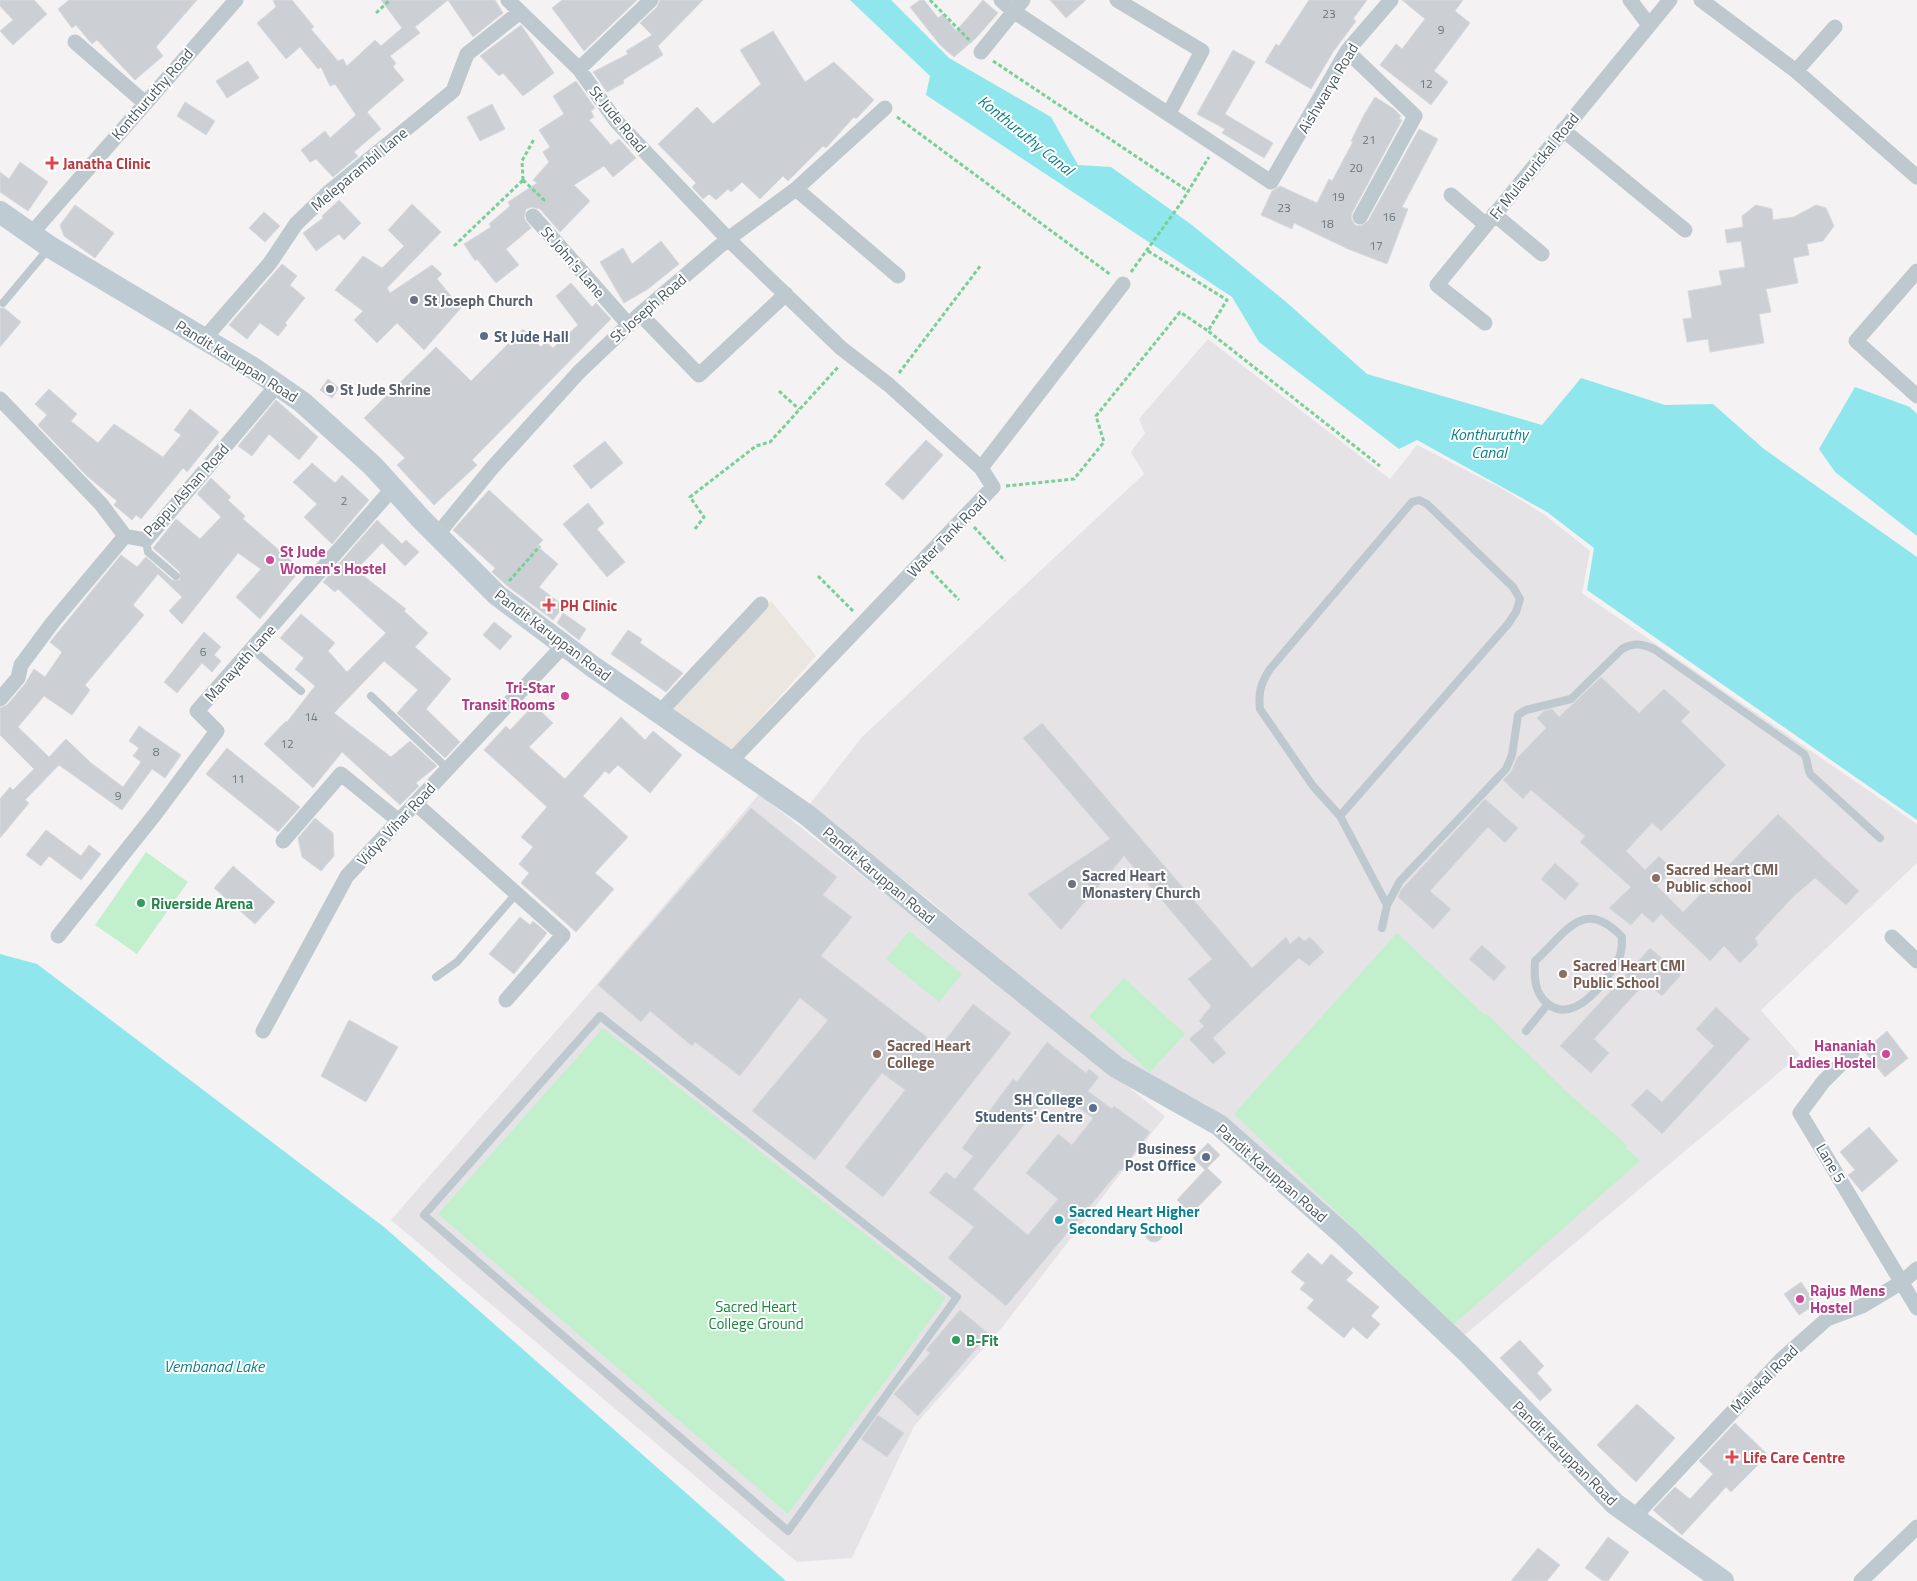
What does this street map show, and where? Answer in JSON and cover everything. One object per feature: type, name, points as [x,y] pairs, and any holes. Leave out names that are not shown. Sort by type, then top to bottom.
[{"type":"main road","name":"Pandit Karuppan Road","points":[[3,219],[31,234],[278,384],[302,402],[373,466],[437,535],[497,595],[592,666],[807,815],[1116,1067],[1219,1125],[1345,1236],[1468,1354],[1615,1504],[1723,1581]]},
{"type":"street","name":"Konthuruthy Road","points":[[31,234],[236,0]]},
{"type":"street","name":"St Jude Road","points":[[508,0],[579,69],[616,121],[728,239]]},
{"type":"street","points":[[579,69],[651,0]]},
{"type":"street","points":[[1002,0],[1018,6],[1168,112],[1217,144]]},
{"type":"street","points":[[1117,0],[1202,51],[1168,112]]},
{"type":"street","name":"Aishwarya Road","points":[[1217,144],[1271,182],[1348,51],[1391,0]]},
{"type":"street","points":[[1630,0],[1649,25]]},
{"type":"street","name":"Fr Mulavurickal Road","points":[[1485,323],[1437,284],[1670,0]]},
{"type":"street","points":[[1701,0],[1796,71],[1915,170]]},
{"type":"street","points":[[981,52],[1018,6]]},
{"type":"street","name":"Meleparambil Lane","points":[[204,339],[270,263],[296,224],[330,191],[453,91],[466,54],[520,12]]},
{"type":"street","points":[[1796,71],[1835,27]]},
{"type":"street","points":[[75,42],[145,103]]},
{"type":"street","points":[[1348,51],[1415,116],[1360,217]]},
{"type":"street","name":"St Joseph Road","points":[[437,535],[492,468],[579,372],[628,324],[728,239],[796,189],[885,108]]},
{"type":"street","points":[[1563,130],[1685,230]]},
{"type":"street","points":[[796,189],[898,276]]},
{"type":"street","points":[[1451,195],[1542,254]]},
{"type":"street","name":"St John's Lane","points":[[533,216],[628,324]]},
{"type":"street","name":"Water Tank Road","points":[[728,239],[849,354],[889,385],[981,468],[993,487],[731,761]]},
{"type":"street","points":[[1917,271],[1856,341],[1917,396]]},
{"type":"street","points":[[981,468],[1123,284]]},
{"type":"street","points":[[640,314],[699,375],[786,294]]},
{"type":"street","name":"Pappu Ashan Road","points":[[0,699],[18,678],[21,665],[53,622],[126,536],[146,540],[278,384]]},
{"type":"street","points":[[0,399],[101,504],[126,536]]},
{"type":"street","name":"Manayath Lane","points":[[58,936],[156,813],[217,731],[197,711],[393,488]]},
{"type":"street","points":[[660,712],[761,604]]},
{"type":"street","name":"Vidya Vihar Road","points":[[264,1031],[347,876],[565,644]]},
{"type":"street","points":[[283,841],[341,774],[398,822]]},
{"type":"street","points":[[415,803],[563,935],[506,1000]]},
{"type":"street","points":[[1892,937],[1917,961]]},
{"type":"street","name":"Lane 5","points":[[1852,1053],[1823,1082],[1800,1113],[1902,1282]]},
{"type":"street","name":"Maliekal Road","points":[[1633,1518],[1782,1359],[1827,1319],[1862,1306],[1902,1282],[1917,1269]]},
{"type":"street","points":[[1902,1282],[1917,1308]]},
{"type":"street","points":[[1861,1581],[1917,1527]]},
{"type":"lane","points":[[3,303],[50,247]]},
{"type":"lane","points":[[1340,816],[1508,624],[1516,612],[1520,599],[1513,587],[1427,504],[1419,500],[1412,502],[1270,669],[1261,684],[1258,697],[1260,709],[1313,786],[1340,816],[1387,905]]},
{"type":"lane","points":[[146,540],[148,552],[176,576]]},
{"type":"lane","points":[[1382,928],[1387,905],[1400,881],[1506,768],[1512,755],[1518,715],[1526,710],[1571,699],[1622,649],[1631,644],[1642,644],[1654,649],[1804,754],[1807,758],[1807,770],[1811,775],[1880,838]]},
{"type":"lane","points":[[252,649],[301,691]]},
{"type":"lane","points":[[371,696],[448,769]]},
{"type":"lane","points":[[436,977],[457,962],[516,894]]},
{"type":"lane","points":[[1593,917],[1611,925],[1622,937],[1622,949],[1618,960],[1602,983],[1585,1002],[1567,1011],[1554,1009],[1548,1004],[1541,999],[1538,993],[1534,979],[1535,961],[1579,920],[1593,917]]},
{"type":"lane","points":[[1526,1031],[1548,1004]]},
{"type":"lane","points":[[600,1016],[957,1297],[788,1531],[424,1215],[600,1016]]},
{"type":"path","points":[[376,13],[390,0]]},
{"type":"path","points":[[930,0],[981,52],[1188,191]]},
{"type":"path","points":[[885,108],[1123,284],[1181,202],[1217,144]]},
{"type":"path","points":[[454,246],[523,180],[522,161],[534,139]]},
{"type":"path","name":"St John's Lane","points":[[523,180],[544,200],[533,216]]},
{"type":"path","points":[[1148,251],[1228,300],[1208,331]]},
{"type":"path","points":[[889,385],[981,265]]},
{"type":"path","points":[[993,487],[1074,479],[1104,442],[1096,416],[1180,312],[1208,331],[1380,466]]},
{"type":"path","points":[[695,528],[704,517],[690,497],[756,446],[770,442],[849,354]]},
{"type":"path","points":[[779,391],[799,409]]},
{"type":"path","points":[[965,517],[1005,561]]},
{"type":"path","points":[[497,595],[540,546]]},
{"type":"path","points":[[922,562],[959,600]]},
{"type":"path","points":[[818,576],[864,622]]},
{"type":"shaded area","points":[[1208,339],[1390,479],[1417,445],[1501,488],[1545,515],[1590,551],[1582,593],[1917,824],[1917,863],[1761,1010],[1800,1055],[1461,1338],[1207,1105],[1121,1062],[929,900],[809,805],[862,737],[1144,474],[1131,452],[1145,433],[1139,419]]},
{"type":"shaded area","points":[[771,601],[816,656],[732,750],[673,709]]},
{"type":"shaded area","points":[[759,794],[1165,1116],[1004,1325],[914,1426],[852,1558],[797,1562],[391,1220],[591,991]]},
{"type":"green space","name":"Riverside Arena","points":[[146,852],[188,882],[137,954],[95,925]]},
{"type":"green space","points":[[909,931],[962,974],[939,1002],[886,959]]},
{"type":"green space","points":[[1397,933],[1485,1015],[1487,1014],[1566,1091],[1628,1146],[1626,1148],[1640,1161],[1454,1324],[1234,1114]]},
{"type":"green space","points":[[1124,978],[1185,1034],[1150,1072],[1089,1016]]},
{"type":"green space","name":"Sacred Heart College Ground","points":[[603,1028],[946,1298],[788,1514],[438,1214]]},
{"type":"water","name":"Konthuruthy Canal","points":[[850,0],[891,0],[949,58],[1051,117],[1078,165],[1111,167],[1192,225],[1285,301],[1367,374],[1542,425],[1581,378],[1665,405],[1713,404],[1764,449],[1917,557],[1917,820],[1587,590],[1594,548],[1547,512],[1417,440],[1399,449],[1259,342],[1232,297],[926,95],[930,76]]},
{"type":"water","points":[[1855,387],[1910,407],[1917,414],[1917,536],[1835,472],[1819,449]]},
{"type":"water","name":"Vembanad Lake","points":[[0,954],[37,964],[384,1227],[786,1581],[0,1581]]},
{"type":"building","points":[[0,0],[34,0],[47,14],[13,45],[0,31],[13,20],[0,6]]},
{"type":"building","points":[[69,0],[197,0],[156,47],[163,56],[135,80],[97,40],[92,44],[76,25],[72,28],[58,9]]},
{"type":"building","points":[[273,0],[292,0],[314,27],[311,29],[338,61],[343,59],[347,66],[375,40],[381,46],[402,28],[381,0],[448,0],[415,27],[420,33],[390,56],[396,63],[393,67],[404,80],[367,112],[381,129],[354,152],[358,156],[333,177],[316,159],[310,162],[301,150],[325,131],[330,138],[356,115],[335,84],[330,86],[321,67],[318,69],[300,47],[286,59],[257,23],[276,7]]},
{"type":"building","points":[[448,0],[495,0],[503,13],[473,37]]},
{"type":"building","points":[[562,0],[637,0],[584,51],[552,8]]},
{"type":"building","points":[[660,0],[703,0],[658,46],[663,55],[623,80],[624,83],[607,92],[593,72],[628,54],[626,51],[652,35],[640,23],[657,7]]},
{"type":"building","points":[[920,0],[924,0],[938,18],[943,14],[956,31],[983,0],[998,13],[976,38],[954,57],[940,45],[910,7]]},
{"type":"building","points":[[1050,0],[1086,0],[1066,18]]},
{"type":"building","points":[[1309,0],[1367,0],[1353,19],[1356,21],[1333,52],[1311,89],[1265,62],[1276,44],[1279,46]]},
{"type":"building","points":[[1402,0],[1463,0],[1455,11],[1470,23],[1434,71],[1448,82],[1431,105],[1380,65],[1396,44],[1402,49],[1425,19]]},
{"type":"building","points":[[521,25],[554,73],[523,96],[503,73],[499,76],[480,56]]},
{"type":"building","points":[[773,31],[805,82],[834,62],[874,100],[856,119],[854,117],[826,148],[823,146],[788,181],[783,176],[760,199],[742,182],[731,192],[728,189],[716,200],[709,194],[703,199],[692,187],[696,183],[658,144],[697,107],[713,124],[761,84],[740,50]]},
{"type":"building","points":[[1233,50],[1255,62],[1225,114],[1273,143],[1264,158],[1222,133],[1225,129],[1197,114]]},
{"type":"building","points":[[248,61],[259,78],[227,98],[216,81]]},
{"type":"building","points":[[576,81],[595,108],[591,111],[594,117],[589,120],[611,145],[619,139],[636,158],[613,177],[604,166],[574,185],[590,201],[560,232],[540,209],[532,207],[526,209],[524,218],[531,228],[506,249],[519,265],[496,283],[477,259],[475,261],[464,244],[491,227],[489,224],[510,206],[508,202],[537,183],[533,180],[549,162],[543,152],[550,147],[539,130],[564,114],[553,96]]},
{"type":"building","points":[[1375,97],[1394,109],[1401,116],[1399,119],[1402,120],[1352,213],[1351,218],[1355,225],[1361,226],[1368,221],[1419,129],[1438,139],[1402,207],[1408,209],[1387,264],[1348,249],[1294,223],[1292,229],[1261,215],[1272,191],[1280,186],[1317,203],[1329,179],[1332,181],[1353,142],[1351,141],[1364,115]]},
{"type":"building","points":[[185,102],[215,121],[206,135],[177,116]]},
{"type":"building","points":[[492,104],[505,129],[480,141],[467,117]]},
{"type":"building","points":[[20,162],[48,182],[28,211],[0,192],[0,172],[9,179]]},
{"type":"building","points":[[339,200],[361,223],[344,240],[339,234],[316,251],[303,233],[323,218],[322,216]]},
{"type":"building","name":"St Joseph Church","points":[[412,204],[441,232],[387,288],[390,293],[432,265],[442,274],[437,279],[461,308],[424,350],[397,323],[377,343],[354,320],[363,311],[335,290],[363,256],[382,268],[404,246],[388,230]]},
{"type":"building","points":[[75,205],[114,233],[95,258],[64,236],[60,225]]},
{"type":"building","points":[[1756,205],[1772,209],[1773,220],[1794,217],[1816,205],[1826,208],[1834,226],[1823,241],[1807,244],[1809,255],[1793,258],[1798,283],[1766,289],[1771,312],[1759,314],[1764,343],[1710,352],[1708,339],[1687,342],[1683,319],[1692,318],[1688,291],[1722,285],[1719,271],[1745,267],[1741,241],[1727,243],[1725,230],[1743,227],[1742,216]]},
{"type":"building","points":[[264,212],[280,226],[265,242],[249,228]]},
{"type":"building","points":[[661,241],[679,264],[648,289],[624,303],[600,262],[623,248],[632,264]]},
{"type":"building","points":[[282,264],[297,276],[290,285],[305,298],[285,323],[287,325],[278,336],[260,323],[247,339],[229,325]]},
{"type":"building","points":[[571,283],[592,307],[596,303],[611,319],[472,460],[477,465],[434,505],[397,465],[405,458],[364,418],[436,347],[471,381],[523,329],[541,347],[546,342],[553,348],[578,325],[556,296]]},
{"type":"building","points":[[0,308],[4,308],[21,322],[0,347]]},
{"type":"building","name":"St Jude Shrine","points":[[328,379],[339,388],[332,398],[320,390]]},
{"type":"building","points":[[49,389],[77,414],[71,421],[98,443],[114,424],[163,457],[181,435],[174,430],[190,409],[219,432],[187,472],[183,468],[141,519],[136,515],[132,520],[114,505],[117,501],[87,476],[38,425],[47,415],[35,404]]},
{"type":"building","points":[[276,400],[318,437],[299,460],[269,434],[252,456],[238,446]]},
{"type":"building","points":[[926,440],[943,455],[903,500],[885,484]]},
{"type":"building","points":[[605,441],[623,463],[591,489],[573,466]]},
{"type":"building","points":[[312,463],[335,483],[342,475],[369,500],[332,544],[304,517],[317,504],[293,482]]},
{"type":"building","points":[[211,478],[231,497],[228,500],[245,516],[243,519],[301,569],[260,619],[236,597],[261,569],[238,553],[182,624],[169,611],[182,597],[158,574],[133,605],[144,615],[85,685],[90,690],[72,715],[44,696],[18,727],[49,757],[66,739],[91,763],[123,787],[141,762],[133,756],[139,748],[129,741],[139,726],[181,755],[165,778],[152,769],[122,810],[59,765],[25,800],[29,803],[0,838],[0,799],[10,787],[13,790],[34,769],[0,735],[0,708],[7,705],[25,684],[34,669],[45,677],[62,652],[50,642],[121,555],[137,567],[146,557],[172,580],[180,580],[180,572],[153,548],[176,519],[200,539],[221,517],[197,494]]},
{"type":"building","points":[[489,490],[543,540],[537,546],[558,564],[539,587],[564,606],[553,620],[506,585],[492,572],[495,568],[453,530]]},
{"type":"building","points":[[588,503],[604,523],[597,529],[625,562],[607,577],[563,524]]},
{"type":"building","points":[[377,520],[402,544],[406,540],[419,552],[405,566],[382,543],[356,570],[406,609],[404,611],[428,633],[415,647],[451,679],[426,709],[460,742],[445,758],[397,713],[418,690],[384,661],[334,713],[391,757],[410,741],[437,766],[416,783],[419,786],[400,805],[342,752],[313,788],[264,744],[287,722],[315,686],[295,669],[304,658],[280,638],[301,614],[335,643],[328,651],[347,672],[386,633],[338,589],[335,592],[323,582]]},
{"type":"building","points":[[563,613],[586,629],[579,640],[557,623]]},
{"type":"building","points":[[494,622],[512,636],[500,650],[483,635]]},
{"type":"building","points":[[628,630],[642,639],[640,643],[683,673],[666,692],[611,654]]},
{"type":"building","points":[[204,632],[221,647],[214,655],[221,661],[212,672],[202,663],[177,693],[164,682]]},
{"type":"building","points":[[1601,677],[1639,713],[1664,689],[1690,712],[1681,721],[1726,765],[1661,831],[1652,823],[1626,851],[1645,870],[1659,856],[1673,870],[1657,886],[1683,912],[1778,814],[1859,891],[1846,905],[1815,878],[1794,896],[1755,938],[1758,945],[1740,963],[1724,946],[1710,961],[1661,914],[1653,923],[1642,913],[1631,925],[1609,908],[1631,887],[1580,842],[1585,836],[1531,790],[1523,799],[1503,780],[1511,772],[1517,758],[1546,728],[1537,718],[1544,711],[1552,709],[1559,717]]},
{"type":"building","points":[[534,705],[553,723],[529,747],[565,779],[621,717],[645,740],[653,731],[682,755],[650,793],[618,765],[609,774],[605,771],[583,796],[628,837],[595,873],[614,889],[576,932],[521,883],[529,873],[519,864],[533,847],[521,837],[547,807],[484,750],[506,726],[510,730]]},
{"type":"building","points":[[1042,723],[1252,968],[1286,937],[1290,944],[1299,936],[1304,941],[1310,937],[1324,952],[1309,966],[1299,958],[1213,1038],[1226,1053],[1213,1064],[1189,1039],[1204,1026],[1199,1021],[1211,1006],[1188,979],[1212,959],[1124,856],[1061,930],[1028,894],[1110,839],[1023,738]]},
{"type":"building","points":[[227,748],[300,807],[278,832],[206,774]]},
{"type":"building","points":[[1485,799],[1518,828],[1505,843],[1488,827],[1430,891],[1451,909],[1433,929],[1398,897],[1401,890]]},
{"type":"building","points":[[751,808],[837,877],[823,895],[852,917],[821,956],[940,1047],[973,1004],[1011,1033],[883,1197],[845,1167],[905,1090],[882,1073],[815,1160],[752,1111],[828,1020],[800,998],[740,1076],[695,1042],[692,1046],[650,1011],[641,1022],[598,985]]},
{"type":"building","points":[[315,818],[333,833],[334,856],[321,871],[302,857],[298,838]]},
{"type":"building","points":[[46,830],[81,856],[89,845],[101,854],[81,880],[49,856],[41,866],[26,855]]},
{"type":"building","points":[[1555,863],[1579,884],[1565,900],[1541,879]]},
{"type":"building","points":[[233,866],[275,902],[255,924],[214,888]]},
{"type":"building","points":[[520,917],[530,925],[533,921],[547,933],[514,974],[489,954]]},
{"type":"building","points":[[1482,945],[1506,967],[1494,981],[1469,959]]},
{"type":"building","points":[[1650,948],[1681,975],[1662,996],[1646,982],[1594,1039],[1609,1053],[1591,1073],[1560,1046]]},
{"type":"building","points":[[1716,1007],[1750,1039],[1662,1134],[1631,1105],[1647,1089],[1662,1102],[1714,1046],[1696,1029]]},
{"type":"building","points":[[349,1020],[398,1047],[366,1102],[321,1076]]},
{"type":"building","name":"Hananiah Ladies Hostel","points":[[1887,1031],[1908,1058],[1885,1077],[1864,1051]]},
{"type":"building","points":[[1047,1042],[1086,1073],[1089,1069],[1099,1077],[1088,1091],[1112,1109],[1114,1106],[1150,1132],[1121,1171],[1006,1306],[948,1258],[974,1227],[929,1193],[946,1172],[955,1179],[973,1156],[962,1148],[1013,1079],[1017,1082]],"holes":[[[1053,1089],[1093,1118],[1072,1145],[1058,1134],[1026,1173],[1058,1199],[1028,1235],[973,1189]]]},
{"type":"building","points":[[1869,1127],[1898,1161],[1862,1192],[1848,1175],[1855,1170],[1840,1152]]},
{"type":"building","points":[[1208,1143],[1220,1155],[1207,1168],[1222,1182],[1191,1214],[1177,1200],[1205,1170],[1193,1158]]},
{"type":"building","points":[[1154,1224],[1160,1227],[1163,1233],[1160,1239],[1154,1242],[1148,1239],[1145,1233],[1148,1227]]},
{"type":"building","points":[[1308,1253],[1322,1265],[1331,1254],[1353,1273],[1346,1280],[1379,1307],[1371,1316],[1380,1324],[1367,1339],[1353,1327],[1344,1338],[1307,1308],[1314,1300],[1300,1289],[1305,1283],[1291,1272]]},
{"type":"building","name":"Rajus Mens Hostel","points":[[1801,1282],[1816,1304],[1799,1315],[1784,1294]]},
{"type":"building","points":[[960,1310],[989,1334],[918,1416],[894,1394],[930,1353],[926,1350]]},
{"type":"building","points":[[1520,1340],[1544,1366],[1537,1373],[1552,1390],[1540,1401],[1500,1358]]},
{"type":"building","points":[[1637,1404],[1675,1438],[1636,1482],[1597,1445]]},
{"type":"building","points":[[878,1415],[904,1433],[887,1457],[861,1439]]},
{"type":"building","points":[[1735,1423],[1768,1455],[1731,1492],[1726,1487],[1682,1535],[1653,1510],[1675,1487],[1690,1499],[1713,1474],[1699,1461]]},
{"type":"building","points":[[1608,1537],[1629,1552],[1608,1581],[1603,1581],[1585,1568]]},
{"type":"building","points":[[1538,1548],[1560,1565],[1547,1581],[1511,1581]]},
{"type":"place","name":"Janatha Clinic","points":[[52,163]]},
{"type":"place","name":"St Joseph Church","points":[[414,300]]},
{"type":"place","name":"St Jude Hall","points":[[484,336]]},
{"type":"place","name":"St Jude Shrine","points":[[330,389]]},
{"type":"place","name":"St Jude Women's Hostel","points":[[270,560]]},
{"type":"place","name":"PH Clinic","points":[[549,605]]},
{"type":"place","name":"Tri-Star Transit Rooms","points":[[565,696]]},
{"type":"place","name":"Sacred Heart CMI Public school","points":[[1656,878]]},
{"type":"place","name":"Sacred Heart Monastery Church","points":[[1072,884]]},
{"type":"place","name":"Riverside Arena","points":[[141,903]]},
{"type":"place","name":"Sacred Heart CMI Public School","points":[[1563,974]]},
{"type":"place","name":"Sacred Heart College","points":[[877,1054]]},
{"type":"place","name":"Hananiah Ladies Hostel","points":[[1886,1054]]},
{"type":"place","name":"SH College Students' Centre","points":[[1093,1108]]},
{"type":"place","name":"Business Post Office","points":[[1206,1157]]},
{"type":"place","name":"Sacred Heart Higher Secondary School","points":[[1059,1220]]},
{"type":"place","name":"Rajus Mens Hostel","points":[[1800,1299]]},
{"type":"place","name":"B-Fit","points":[[956,1340]]},
{"type":"place","name":"Life Care Centre","points":[[1732,1457]]}]
